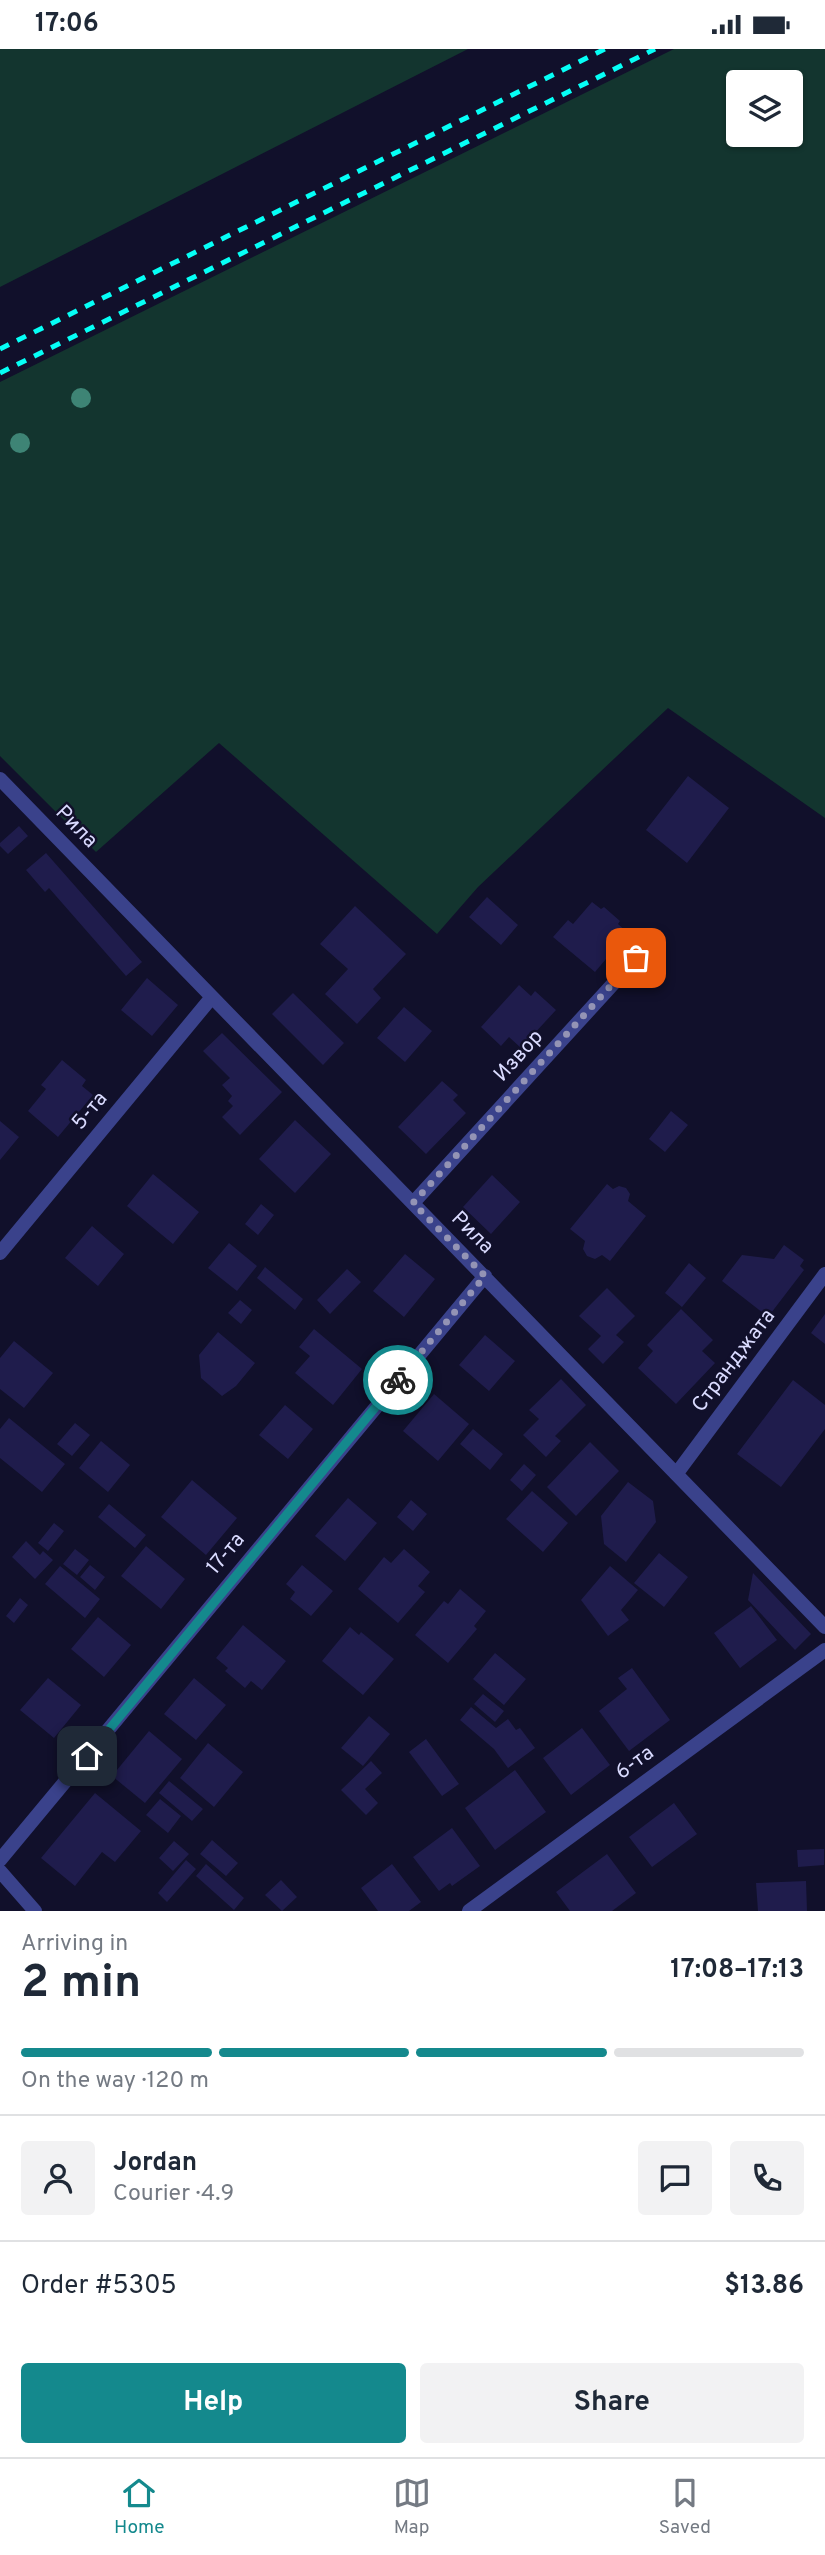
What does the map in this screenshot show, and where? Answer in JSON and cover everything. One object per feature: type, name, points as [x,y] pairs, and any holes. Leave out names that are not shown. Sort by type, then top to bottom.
[{"type":"street","name":"Рила","points":[[0,779],[825,1627]]},
{"type":"street","name":"Извор","points":[[413,1203],[655,938]]},
{"type":"street","name":"5-та","points":[[0,1252],[212,997]]},
{"type":"street","name":"Странджата","points":[[677,1473],[825,1275]]},
{"type":"street","name":"17-та","points":[[0,1860],[485,1276]]},
{"type":"street","name":"6-та","points":[[469,1911],[825,1650]]},
{"type":"street","points":[[0,1871],[35,1911]]},
{"type":"green space","points":[[0,49],[468,49],[0,287]]},
{"type":"green space","points":[[674,49],[825,49],[825,818],[668,708],[478,887],[437,934],[219,743],[96,852],[0,756],[0,382]]},
{"type":"building","points":[[688,776],[729,808],[687,863],[646,830]]},
{"type":"building","points":[[19,826],[28,836],[8,854],[0,843]]},
{"type":"building","points":[[46,853],[142,962],[126,976],[49,888],[45,892],[26,870]]},
{"type":"building","points":[[487,897],[518,925],[501,945],[469,917]]},
{"type":"building","points":[[592,902],[601,909],[604,907],[620,921],[618,924],[628,933],[595,972],[553,937],[568,920],[573,924]]},
{"type":"building","points":[[355,906],[406,954],[373,989],[381,998],[357,1024],[325,994],[348,969],[320,944]]},
{"type":"building","points":[[147,978],[178,1005],[152,1036],[121,1010]]},
{"type":"building","points":[[519,985],[531,996],[535,991],[556,1010],[521,1048],[509,1037],[501,1046],[481,1027]]},
{"type":"building","points":[[293,993],[344,1043],[323,1065],[272,1014]]},
{"type":"building","points":[[404,1007],[432,1031],[405,1062],[377,1038]]},
{"type":"building","points":[[222,1033],[282,1092],[240,1135],[222,1117],[233,1106],[228,1101],[232,1096],[222,1085],[230,1078],[203,1051]]},
{"type":"building","points":[[62,1060],[86,1080],[82,1086],[93,1095],[58,1137],[28,1111],[46,1089],[41,1085]]},
{"type":"building","points":[[442,1081],[458,1095],[453,1100],[466,1113],[426,1154],[398,1127]]},
{"type":"building","points":[[671,1111],[688,1125],[665,1152],[649,1139]]},
{"type":"building","points":[[295,1120],[331,1154],[295,1193],[259,1159]]},
{"type":"building","points":[[0,1121],[19,1137],[0,1160]]},
{"type":"building","points":[[153,1174],[199,1212],[173,1244],[127,1206]]},
{"type":"building","points":[[492,1175],[520,1202],[491,1234],[463,1207]]},
{"type":"building","points":[[607,1184],[613,1189],[619,1186],[626,1188],[630,1194],[628,1201],[646,1216],[610,1261],[602,1255],[595,1259],[587,1256],[583,1249],[585,1241],[570,1229]]},
{"type":"building","points":[[261,1204],[274,1215],[258,1235],[245,1224]]},
{"type":"building","points":[[92,1226],[124,1254],[98,1286],[65,1258]]},
{"type":"building","points":[[229,1243],[257,1266],[237,1291],[208,1268]]},
{"type":"building","points":[[784,1245],[804,1260],[800,1266],[804,1270],[768,1317],[722,1281],[742,1255],[774,1259]]},
{"type":"building","points":[[405,1254],[435,1279],[404,1317],[373,1291]]},
{"type":"building","points":[[689,1263],[706,1278],[682,1307],[665,1293]]},
{"type":"building","points":[[265,1267],[303,1299],[295,1310],[257,1278]]},
{"type":"building","points":[[347,1269],[361,1282],[330,1314],[317,1300]]},
{"type":"building","points":[[607,1288],[635,1316],[616,1335],[624,1342],[603,1364],[588,1349],[601,1336],[579,1316]]},
{"type":"building","points":[[240,1300],[252,1310],[241,1324],[228,1313]]},
{"type":"building","points":[[681,1309],[713,1340],[702,1351],[715,1363],[676,1404],[638,1368],[653,1351],[647,1345]]},
{"type":"building","points":[[825,1314],[825,1344],[811,1333]]},
{"type":"building","points":[[314,1329],[362,1369],[333,1405],[295,1373],[310,1356],[299,1347]]},
{"type":"building","points":[[218,1332],[255,1363],[236,1386],[222,1396],[201,1378],[199,1355]]},
{"type":"building","points":[[485,1335],[515,1361],[489,1391],[459,1365]]},
{"type":"building","points":[[14,1341],[53,1373],[24,1408],[0,1389],[0,1358]]},
{"type":"building","points":[[561,1379],[586,1405],[555,1436],[561,1441],[546,1457],[523,1435],[539,1419],[529,1410]]},
{"type":"building","points":[[793,1380],[825,1405],[825,1429],[781,1487],[737,1454]]},
{"type":"building","points":[[434,1394],[469,1424],[438,1461],[403,1431]]},
{"type":"building","points":[[285,1405],[313,1429],[288,1459],[259,1435]]},
{"type":"building","points":[[9,1418],[65,1464],[42,1492],[0,1458],[0,1429]]},
{"type":"building","points":[[75,1423],[90,1435],[72,1456],[57,1444]]},
{"type":"building","points":[[473,1429],[503,1454],[490,1470],[460,1444]]},
{"type":"building","points":[[101,1441],[130,1465],[108,1492],[79,1468]]},
{"type":"building","points":[[590,1442],[619,1471],[576,1516],[547,1487]]},
{"type":"building","points":[[524,1464],[536,1475],[522,1491],[510,1480]]},
{"type":"building","points":[[192,1480],[237,1518],[206,1555],[161,1517]]},
{"type":"building","points":[[628,1482],[653,1501],[656,1522],[626,1562],[604,1544],[601,1516]]},
{"type":"building","points":[[532,1491],[568,1523],[543,1552],[506,1519]]},
{"type":"building","points":[[348,1498],[377,1523],[345,1561],[315,1536]]},
{"type":"building","points":[[411,1500],[427,1514],[413,1531],[397,1517]]},
{"type":"building","points":[[109,1504],[146,1535],[135,1548],[98,1517]]},
{"type":"building","points":[[54,1523],[64,1531],[48,1551],[38,1543]]},
{"type":"building","points":[[26,1541],[40,1555],[43,1551],[53,1560],[35,1579],[12,1557]]},
{"type":"building","points":[[146,1546],[185,1579],[161,1609],[121,1576]]},
{"type":"building","points":[[75,1549],[89,1560],[77,1575],[63,1564]]},
{"type":"building","points":[[404,1549],[430,1572],[418,1586],[425,1592],[398,1623],[358,1589],[384,1557],[391,1563]]},
{"type":"building","points":[[659,1553],[688,1577],[664,1607],[634,1583]]},
{"type":"building","points":[[90,1565],[105,1577],[95,1590],[80,1577]]},
{"type":"building","points":[[302,1565],[333,1591],[311,1616],[290,1599],[295,1592],[286,1584]]},
{"type":"building","points":[[60,1566],[100,1599],[85,1618],[45,1584]]},
{"type":"building","points":[[610,1566],[638,1590],[621,1610],[629,1620],[608,1636],[581,1600]]},
{"type":"building","points":[[753,1573],[811,1634],[795,1650],[748,1600]]},
{"type":"building","points":[[460,1589],[486,1611],[474,1626],[477,1629],[448,1663],[415,1635],[444,1601],[448,1604]]},
{"type":"building","points":[[20,1598],[28,1605],[14,1623],[6,1616]]},
{"type":"building","points":[[751,1606],[777,1640],[740,1668],[714,1633]]},
{"type":"building","points":[[98,1617],[131,1645],[104,1677],[71,1649]]},
{"type":"building","points":[[243,1625],[286,1661],[262,1690],[251,1681],[245,1688],[225,1671],[228,1668],[216,1658]]},
{"type":"building","points":[[350,1627],[359,1635],[361,1632],[394,1659],[363,1695],[322,1661]]},
{"type":"building","points":[[495,1653],[526,1679],[504,1705],[473,1679]]},
{"type":"building","points":[[632,1668],[670,1720],[629,1751],[599,1711],[627,1689],[618,1678]]},
{"type":"building","points":[[48,1678],[81,1705],[54,1738],[20,1710]]},
{"type":"building","points":[[194,1678],[226,1705],[196,1740],[164,1714]]},
{"type":"building","points":[[483,1694],[504,1711],[495,1722],[474,1704]]},
{"type":"building","points":[[471,1707],[496,1728],[508,1719],[516,1730],[520,1728],[535,1748],[508,1768],[494,1749],[460,1720]]},
{"type":"building","points":[[369,1716],[390,1734],[363,1766],[341,1748]]},
{"type":"building","points":[[582,1728],[610,1765],[571,1795],[543,1758]]},
{"type":"building","points":[[149,1731],[182,1759],[145,1803],[112,1776]]},
{"type":"building","points":[[426,1739],[459,1784],[442,1796],[409,1752]]},
{"type":"building","points":[[208,1743],[243,1772],[214,1807],[180,1778]]},
{"type":"building","points":[[371,1761],[382,1773],[365,1789],[378,1803],[366,1815],[341,1790]]},
{"type":"building","points":[[515,1770],[546,1812],[495,1850],[465,1808]]},
{"type":"building","points":[[169,1781],[203,1809],[192,1821],[159,1793]]},
{"type":"building","points":[[95,1793],[141,1831],[115,1862],[102,1852],[75,1886],[41,1858]]},
{"type":"building","points":[[160,1799],[181,1816],[168,1833],[146,1815]]},
{"type":"building","points":[[674,1803],[697,1834],[652,1867],[629,1837]]},
{"type":"building","points":[[452,1828],[480,1866],[452,1886],[450,1883],[439,1891],[413,1857]]},
{"type":"building","points":[[212,1840],[238,1863],[226,1876],[200,1854]]},
{"type":"building","points":[[174,1841],[189,1854],[173,1871],[159,1858]]},
{"type":"building","points":[[824,1849],[824,1865],[798,1867],[797,1850]]},
{"type":"building","points":[[607,1854],[636,1893],[612,1911],[570,1911],[556,1892]]},
{"type":"building","points":[[186,1860],[196,1869],[167,1902],[158,1893]]},
{"type":"building","points":[[206,1864],[244,1898],[234,1910],[196,1876]]},
{"type":"building","points":[[392,1864],[421,1902],[409,1911],[378,1911],[361,1888]]},
{"type":"building","points":[[281,1880],[297,1897],[282,1911],[265,1895]]},
{"type":"building","points":[[806,1881],[807,1911],[758,1911],[756,1883]]},
{"type":"railway","points":[[0,349],[605,49]]},
{"type":"railway","points":[[0,373],[655,49]]},
{"type":"way so far","points":[[398,1380],[485,1276],[413,1203],[636,958]]},
{"type":"route","points":[[87,1756],[398,1380]]}]
